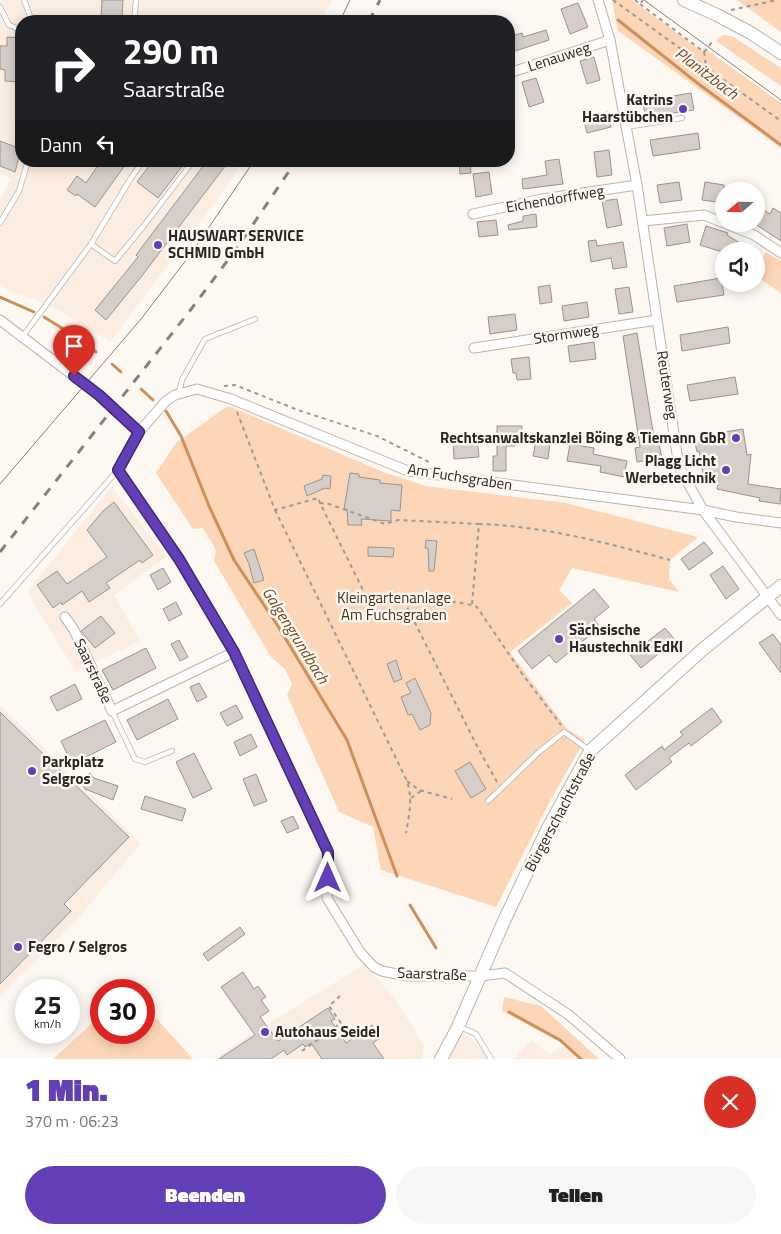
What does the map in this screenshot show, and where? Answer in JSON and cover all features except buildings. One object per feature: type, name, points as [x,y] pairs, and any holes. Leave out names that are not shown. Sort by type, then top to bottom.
[{"type":"main road","points":[[684,0],[751,33],[781,53]]},
{"type":"main road","points":[[768,597],[781,586]]},
{"type":"main road","name":"Bürgerschachtstraße","points":[[441,1059],[458,1026],[504,921],[548,828],[590,751],[702,650],[768,597]]},
{"type":"street","name":"Reuterweg","points":[[598,0],[610,40],[637,185],[679,467],[703,510],[781,615]]},
{"type":"street","name":"Lenauweg","points":[[515,71],[610,40]]},
{"type":"street","name":"Eichendorffweg","points":[[473,214],[542,198],[637,185]]},
{"type":"street","points":[[643,221],[704,215],[715,219]]},
{"type":"street","points":[[747,232],[781,253]]},
{"type":"street","points":[[0,320],[99,395],[139,432]]},
{"type":"street","name":"Stormweg","points":[[474,348],[657,320]]},
{"type":"street","name":"Am Fuchsgraben","points":[[179,393],[197,389],[231,399],[408,471],[703,510],[781,523]]},
{"type":"street","points":[[118,470],[139,432],[166,401],[179,393]]},
{"type":"street","name":"Saarstraße","points":[[118,470],[179,559],[234,652],[328,852],[328,898],[360,952],[374,967],[382,971],[406,976],[480,976]]},
{"type":"street","name":"Saarstraße","points":[[65,617],[74,630],[112,711],[234,652]]},
{"type":"street","points":[[480,976],[505,973],[569,1015],[620,1059]]},
{"type":"lane","points":[[24,0],[30,15]]},
{"type":"lane","points":[[135,15],[136,0]]},
{"type":"lane","points":[[0,7],[9,25],[15,28]]},
{"type":"lane","points":[[626,127],[682,118]]},
{"type":"lane","points":[[0,223],[19,191],[26,167]]},
{"type":"lane","points":[[23,336],[91,244],[139,167]]},
{"type":"lane","points":[[91,244],[115,261],[188,167]]},
{"type":"lane","points":[[179,393],[182,380],[205,339],[255,318]]},
{"type":"lane","points":[[0,604],[118,470]]},
{"type":"lane","points":[[112,711],[135,759],[145,762],[172,751]]},
{"type":"lane","points":[[488,801],[539,752],[564,732],[590,751]]},
{"type":"lane","points":[[458,1026],[476,1034],[491,1059]]},
{"type":"path","points":[[635,0],[704,52],[706,66]]},
{"type":"path","points":[[640,4],[643,0]]},
{"type":"path","points":[[717,15],[740,7],[777,0]]},
{"type":"path","points":[[614,1],[781,121]]},
{"type":"path","points":[[704,52],[712,42]]},
{"type":"path","points":[[216,387],[235,385],[298,410],[377,436],[421,460],[438,466]]},
{"type":"path","points":[[231,399],[275,510],[407,780],[412,804],[406,833]]},
{"type":"path","points":[[275,510],[318,498],[368,600],[405,603],[411,601],[472,604],[477,607],[564,732]]},
{"type":"path","points":[[320,503],[329,504],[385,524],[398,520],[508,525],[604,543],[670,560]]},
{"type":"path","points":[[472,604],[478,524]]},
{"type":"path","points":[[405,603],[478,748],[501,789]]},
{"type":"path","points":[[407,780],[421,791],[452,799]]},
{"type":"path","points":[[411,798],[421,791]]},
{"type":"path","points":[[302,1051],[341,1023],[330,1006],[340,996]]},
{"type":"shaded area","points":[[0,0],[332,0],[323,15],[15,15],[15,167],[239,167],[233,178],[110,342],[57,309],[0,286],[0,201],[11,179],[0,174]]},
{"type":"shaded area","points":[[112,486],[166,557],[114,595],[140,641],[76,672],[27,592]]},
{"type":"shaded area","name":"Parkplatz Selgros","points":[[0,705],[141,843],[80,916],[18,979],[15,979],[15,982],[0,997]]},
{"type":"shaded area","points":[[365,964],[395,999],[424,1045],[422,1059],[215,1059],[240,1041]]},
{"type":"shaded area","points":[[459,1028],[492,1059],[445,1059]]},
{"type":"shaded area","points":[[531,1040],[551,1054],[565,1045],[581,1059],[513,1059]]},
{"type":"green space","points":[[612,0],[632,0],[701,51],[704,48],[781,103],[781,148],[618,31]]},
{"type":"green space","points":[[737,0],[781,0],[781,32]]},
{"type":"green space","points":[[724,35],[732,36],[781,68],[781,86],[716,41]]},
{"type":"green space","points":[[766,252],[781,261],[781,293],[765,282]]},
{"type":"green space","name":"Kleingartenanlage Am Fuchsgraben","points":[[229,406],[383,472],[426,486],[566,503],[698,537],[670,560],[669,579],[679,592],[572,568],[559,590],[572,603],[510,652],[567,729],[585,740],[550,801],[496,907],[381,870],[373,827],[339,812],[287,695],[292,684],[285,669],[271,657],[214,561],[216,550],[203,528],[193,529],[156,473],[176,443]]},
{"type":"green space","points":[[504,997],[541,1006],[599,1059],[581,1059],[565,1045],[502,1011]]},
{"type":"green space","points":[[155,1017],[193,1059],[53,1059],[69,1044],[80,1044],[80,1034],[90,1025],[90,1044],[155,1044]]},
{"type":"waterway","name":"Planitzbach","points":[[618,20],[696,82],[781,145]]},
{"type":"waterway","name":"Galgengrundbach","points":[[0,297],[34,312]]},
{"type":"waterway","name":"Galgengrundbach","points":[[44,317],[81,340],[96,352]]},
{"type":"waterway","name":"Galgengrundbach","points":[[112,364],[121,372]]},
{"type":"waterway","name":"Galgengrundbach","points":[[141,389],[153,400]]},
{"type":"waterway","name":"Galgengrundbach","points":[[166,411],[181,436],[209,506],[234,560],[276,623],[347,740],[397,876]]},
{"type":"waterway","name":"Galgengrundbach","points":[[410,905],[436,948]]},
{"type":"waterway","name":"Galgengrundbach","points":[[509,1012],[560,1040],[581,1059]]},
{"type":"tram line","points":[[343,15],[350,0]]},
{"type":"tram line","points":[[644,0],[781,100]]},
{"type":"tram line","points":[[0,484],[141,319],[190,255],[250,167]]},
{"type":"railway","points":[[372,15],[380,0]]},
{"type":"railway","points":[[0,552],[192,308],[237,248],[292,167]]},
{"type":"place","name":"Katrins Haarstübchen","points":[[683,109]]},
{"type":"place","name":"HAUSWART SERVICE SCHMID GmbH","points":[[158,245]]},
{"type":"place","name":"Rechtsanwaltskanzlei Böing & Tiemann GbR","points":[[736,438]]},
{"type":"place","name":"Plagg Licht Werbetechnik","points":[[726,470]]},
{"type":"place","name":"Sächsische Haustechnik EdKI","points":[[559,639]]},
{"type":"place","name":"Parkplatz Selgros","points":[[32,771]]},
{"type":"place","name":"Fegro / Selgros","points":[[18,947]]},
{"type":"place","name":"Autohaus Seidel","points":[[265,1032]]},
{"type":"route","points":[[74,376],[99,395],[139,432],[118,470],[179,559],[234,652],[328,852],[328,878]]}]
